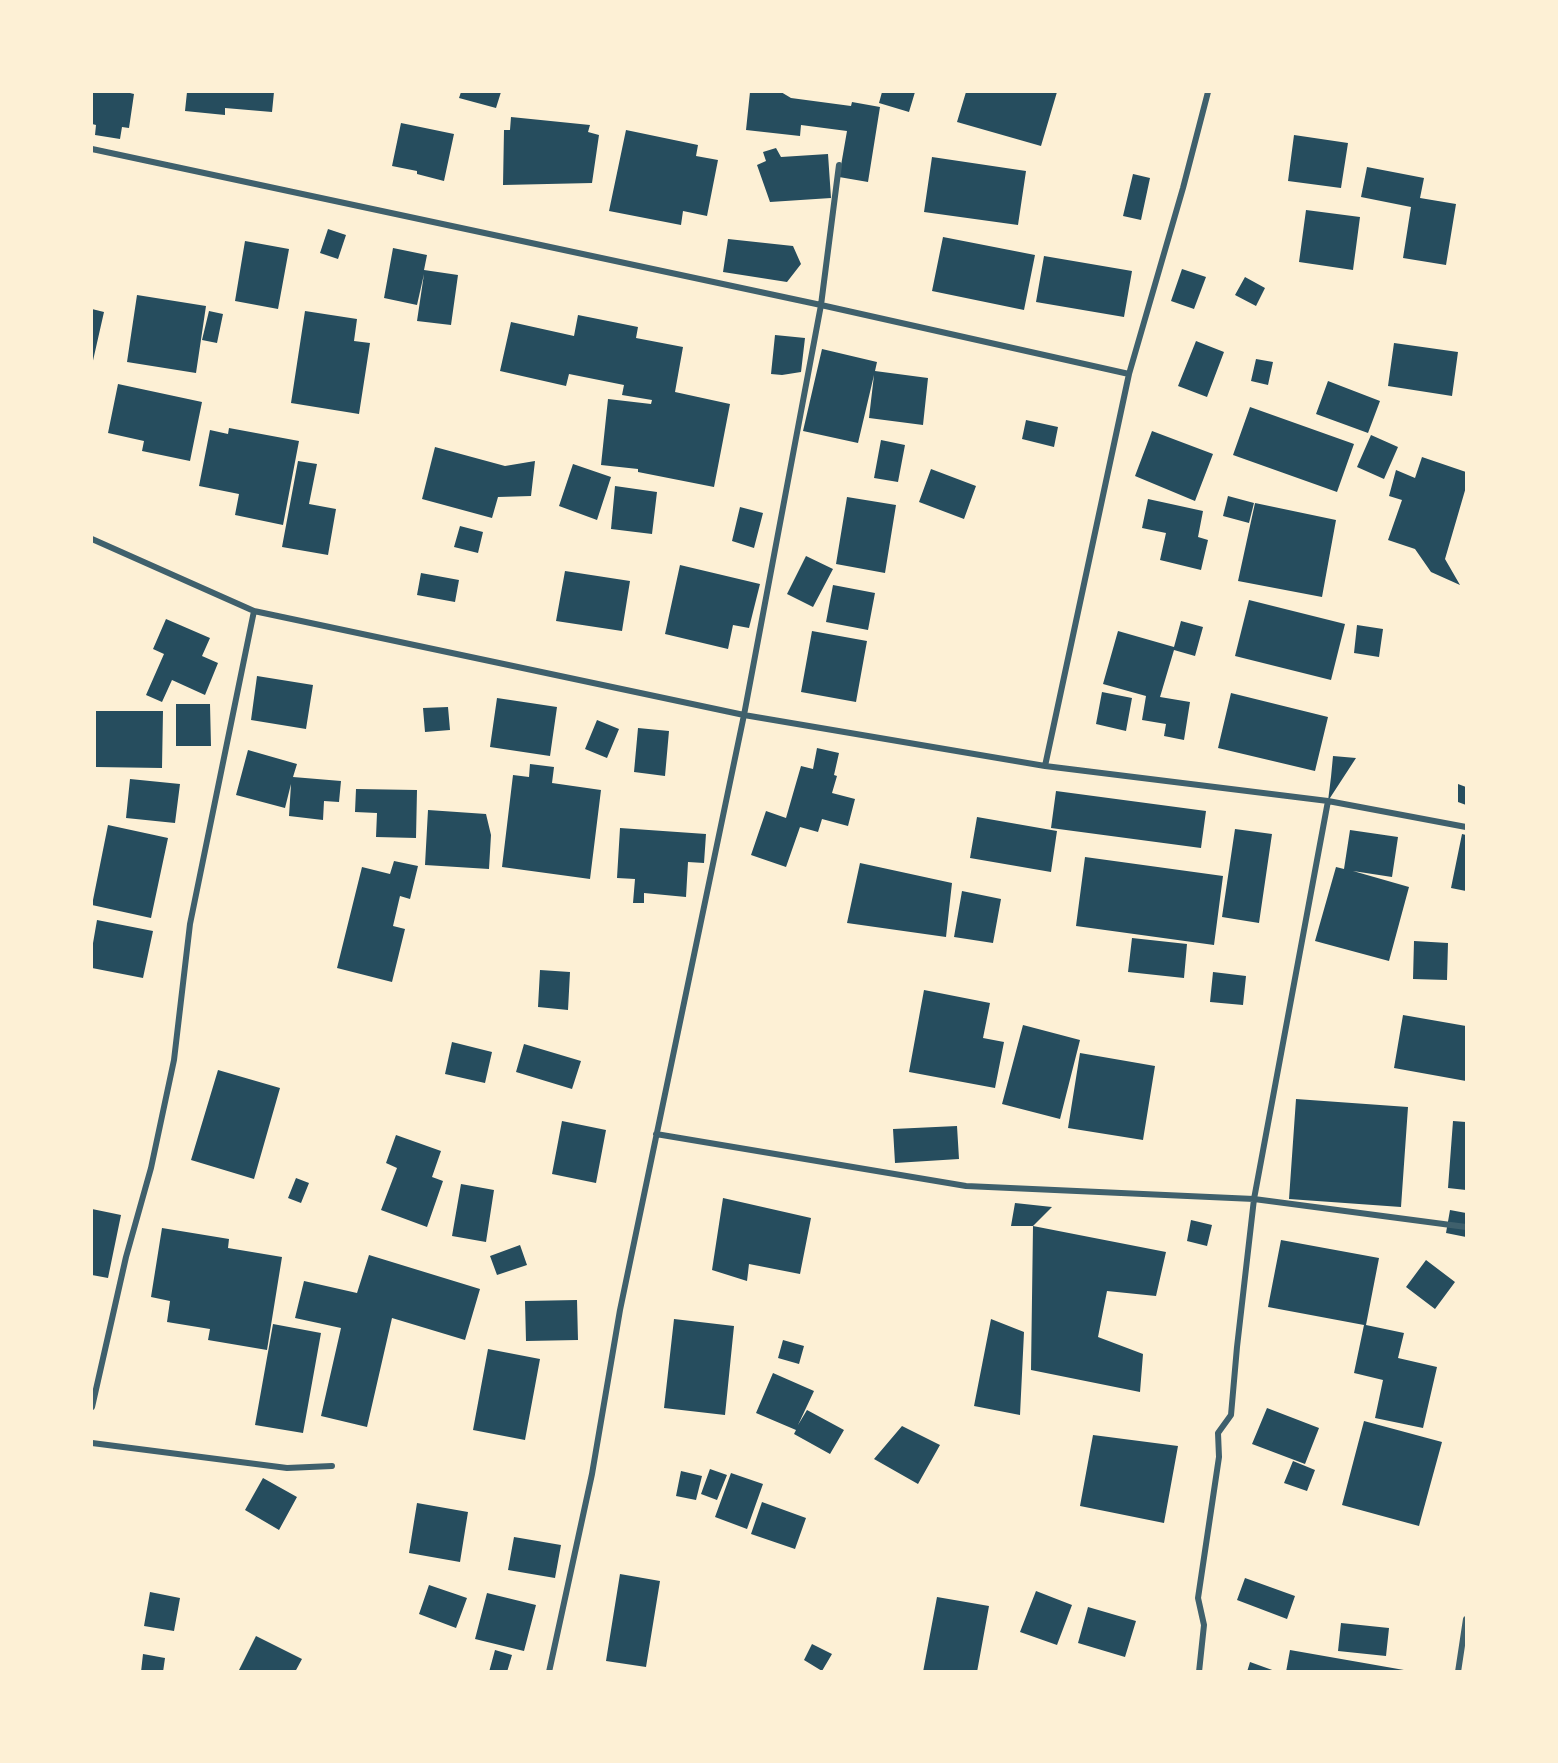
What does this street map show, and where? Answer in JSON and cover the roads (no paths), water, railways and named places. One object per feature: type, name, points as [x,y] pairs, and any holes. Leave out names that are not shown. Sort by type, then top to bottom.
[{"type":"street","points":[[1045,766],[1130,374],[1208,92]]},
{"type":"street","points":[[92,149],[821,305],[1130,374]]},
{"type":"street","points":[[549,1671],[592,1474],[620,1310],[744,715],[821,305],[839,165]]},
{"type":"street","points":[[92,539],[254,611],[744,715],[1045,766],[1328,801],[1467,827]]},
{"type":"street","points":[[92,1407],[126,1257],[151,1168],[174,1060],[190,924],[254,611]]},
{"type":"street","points":[[1199,1671],[1204,1624],[1197,1598],[1220,1457],[1218,1433],[1231,1415],[1254,1199],[1328,801]]},
{"type":"street","points":[[656,1134],[966,1186],[1254,1199],[1467,1227]]},
{"type":"street","points":[[92,1443],[287,1468],[332,1466]]},
{"type":"street","points":[[1458,1671],[1463,1660],[1467,1619]]}]
